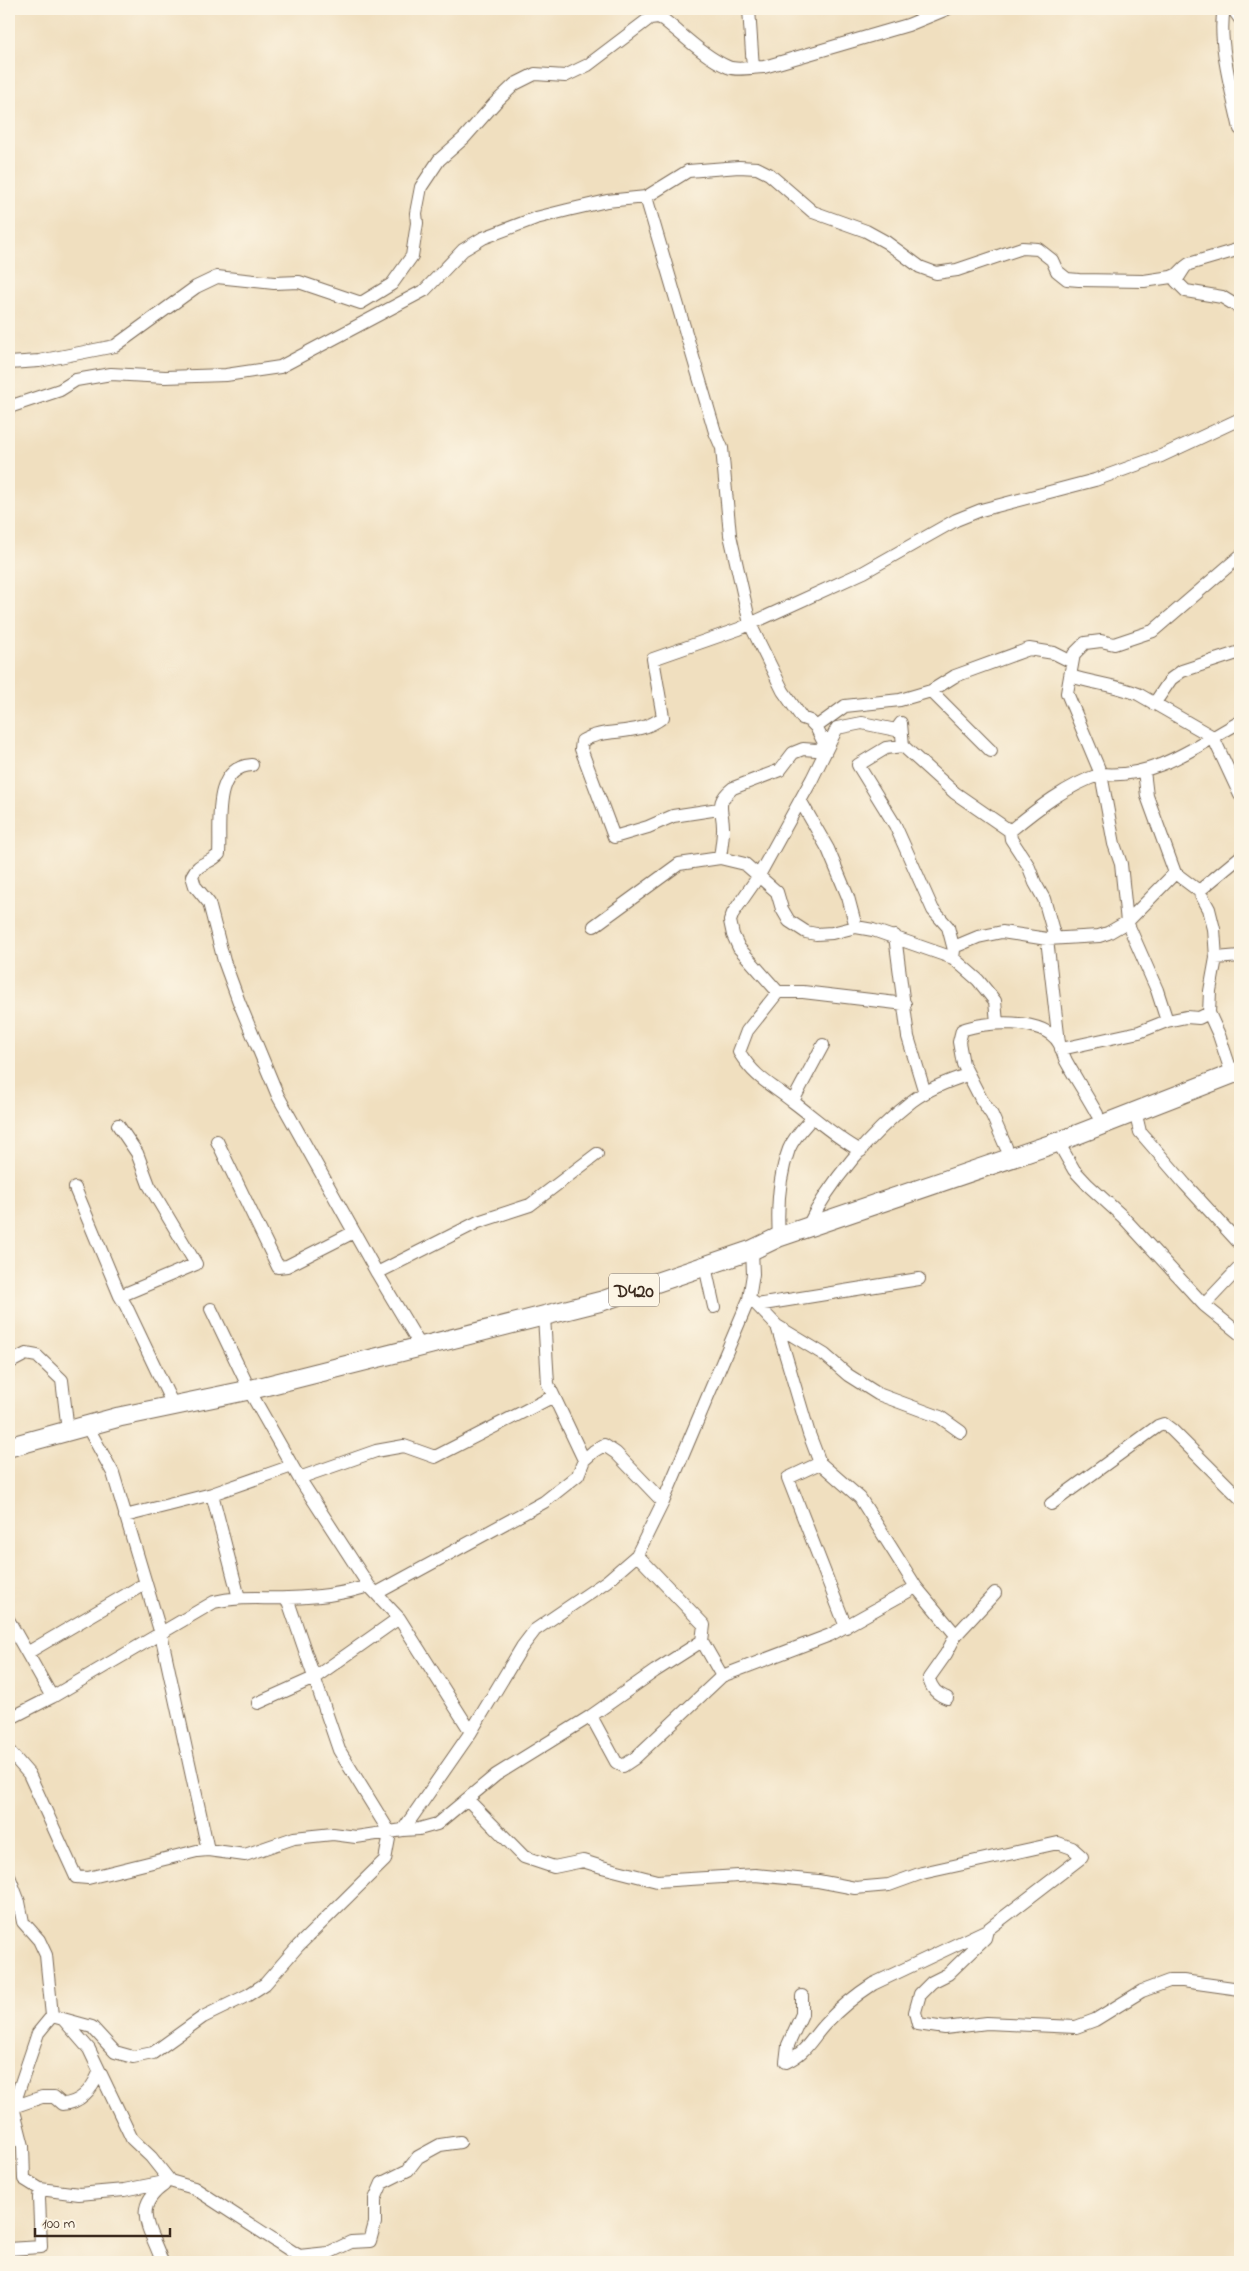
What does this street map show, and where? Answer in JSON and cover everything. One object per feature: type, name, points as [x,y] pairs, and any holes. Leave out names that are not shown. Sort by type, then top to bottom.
[{"type":"highway","name":"D420","points":[[414,1345],[578,1298],[1058,1142],[1235,1068]]},
{"type":"highway","name":"D420","points":[[809,1222],[1097,1114],[1235,1068]]},
{"type":"highway","name":"D420","points":[[9,1435],[247,1385],[602,1301],[752,1250],[779,1232]]},
{"type":"highway","name":"D420","points":[[9,1447],[68,1424],[87,1426],[171,1400]]},
{"type":"street","points":[[749,9],[753,68]]},
{"type":"street","points":[[9,363],[39,361],[115,346],[196,287],[216,278],[274,283],[299,282],[361,303],[392,284],[412,256],[417,223],[416,213],[421,187],[440,160],[464,138],[495,103],[515,84],[535,74],[565,76],[588,65],[650,18],[664,20],[700,49],[730,68],[753,68],[764,67],[908,25],[947,9]]},
{"type":"street","points":[[1224,9],[1222,21],[1225,52],[1240,129]]},
{"type":"street","points":[[1233,9],[1240,19]]},
{"type":"street","points":[[9,407],[60,390],[76,380],[111,374],[165,377],[208,375],[280,367],[425,290],[463,250],[483,238],[536,218],[607,201],[646,197],[688,171],[739,167],[757,168],[769,174],[813,212],[879,238],[930,272],[953,271],[1022,248],[1038,249],[1052,260],[1057,271],[1067,278],[1079,280],[1144,281],[1178,274],[1185,267],[1240,249]]},
{"type":"street","points":[[646,197],[712,423],[722,448],[730,535],[750,624],[763,655],[788,700],[802,718],[810,721],[816,727],[822,739],[829,744]]},
{"type":"street","points":[[1185,267],[1176,281],[1186,291],[1222,297],[1240,308]]},
{"type":"street","points":[[719,809],[673,816],[648,827],[614,837],[581,749],[582,741],[591,736],[633,731],[654,724],[663,717],[653,658],[750,624],[864,572],[964,517],[1011,500],[1095,480],[1161,456],[1240,419]]},
{"type":"street","points":[[1167,1021],[1157,990],[1127,922],[1121,864],[1114,844],[1101,774],[1067,693],[1074,654],[1086,643],[1101,640],[1114,644],[1153,631],[1240,556]]},
{"type":"street","points":[[816,727],[845,706],[900,700],[931,691],[955,676],[1030,649],[1054,653],[1072,662]]},
{"type":"street","points":[[1154,704],[1171,679],[1182,671],[1240,652]]},
{"type":"street","points":[[1070,676],[1094,683],[1124,688],[1213,737],[1240,795]]},
{"type":"street","points":[[931,691],[991,751]]},
{"type":"street","points":[[1010,831],[1057,794],[1081,781],[1101,774],[1119,776],[1168,764],[1240,722]]},
{"type":"street","points":[[905,1004],[803,992],[778,992],[739,948],[733,935],[730,921],[732,913],[758,877],[837,728],[852,724],[862,723],[896,730],[901,723],[903,746],[955,793],[1010,831],[1011,839],[1028,865],[1044,899],[1051,939],[1060,1046]]},
{"type":"street","points":[[720,858],[723,829],[719,809],[722,800],[733,788],[780,770],[793,752],[803,749],[816,750],[829,744]]},
{"type":"street","points":[[903,746],[886,748],[858,765],[895,825],[933,910],[948,927],[953,953]]},
{"type":"street","points":[[252,765],[242,767],[230,776],[219,804],[219,854],[195,868],[192,876],[195,886],[209,903],[224,961],[278,1096],[377,1273],[414,1345]]},
{"type":"street","points":[[1144,771],[1147,796],[1175,873],[1199,892],[1209,909],[1214,929],[1216,958],[1210,991],[1209,1014],[1235,1068]]},
{"type":"street","points":[[800,800],[828,849],[848,897],[856,927]]},
{"type":"street","points":[[1199,892],[1240,857]]},
{"type":"street","points":[[594,926],[679,864],[720,858],[745,864],[776,892],[789,921],[801,929],[816,934],[832,933],[856,927],[953,953],[995,1001],[997,1023]]},
{"type":"street","points":[[953,953],[978,937],[1002,932],[1051,939],[1099,936],[1127,922],[1175,873]]},
{"type":"street","points":[[895,936],[908,1038],[925,1093]]},
{"type":"street","points":[[1216,958],[1240,956]]},
{"type":"street","points":[[778,992],[747,1031],[739,1052],[757,1076],[793,1101],[844,1142],[861,1151]]},
{"type":"street","points":[[1060,1046],[1139,1032],[1167,1021],[1186,1017],[1199,1018],[1209,1014]]},
{"type":"street","points":[[1006,1147],[992,1115],[967,1075],[959,1042],[962,1030],[971,1026],[997,1023],[1034,1027],[1048,1032],[1060,1046],[1097,1114]]},
{"type":"street","points":[[793,1101],[823,1045]]},
{"type":"street","points":[[809,1222],[825,1194],[889,1121],[912,1101],[925,1093],[948,1081],[967,1075]]},
{"type":"street","points":[[1135,1111],[1140,1132],[1184,1184],[1240,1244]]},
{"type":"street","points":[[779,1232],[779,1196],[789,1149],[798,1134],[812,1118]]},
{"type":"street","points":[[118,1125],[137,1153],[149,1185],[196,1264],[120,1296]]},
{"type":"street","points":[[217,1141],[278,1267],[287,1266],[354,1232]]},
{"type":"street","points":[[1058,1142],[1074,1170],[1122,1216],[1204,1304],[1240,1334]]},
{"type":"street","points":[[377,1273],[478,1222],[530,1206],[598,1154]]},
{"type":"street","points":[[75,1188],[120,1296],[171,1400]]},
{"type":"street","points":[[402,1830],[471,1732],[522,1647],[535,1630],[607,1582],[637,1555],[663,1502],[753,1302],[752,1250]]},
{"type":"street","points":[[705,1266],[714,1307]]},
{"type":"street","points":[[1204,1304],[1240,1267]]},
{"type":"street","points":[[753,1302],[919,1279]]},
{"type":"street","points":[[753,1302],[778,1326],[826,1355],[848,1375],[878,1394],[940,1417],[961,1432]]},
{"type":"street","points":[[211,1309],[247,1385],[299,1478],[373,1590],[399,1618],[471,1732]]},
{"type":"street","points":[[544,1316],[548,1384],[552,1397],[584,1460]]},
{"type":"street","points":[[778,1326],[809,1434],[820,1463],[860,1498],[916,1587],[956,1635]]},
{"type":"street","points":[[9,1363],[26,1354],[37,1356],[62,1380],[68,1424]]},
{"type":"street","points":[[299,1478],[376,1451],[404,1446],[435,1457],[552,1397]]},
{"type":"street","points":[[1051,1504],[1158,1426],[1164,1424],[1240,1498]]},
{"type":"street","points":[[87,1426],[113,1473],[161,1634],[208,1850]]},
{"type":"street","points":[[9,1720],[52,1697],[214,1602],[239,1598],[341,1595],[373,1590],[473,1543],[544,1502],[578,1475],[584,1460],[594,1451],[604,1446],[616,1453],[663,1502]]},
{"type":"street","points":[[820,1463],[788,1478],[846,1626]]},
{"type":"street","points":[[125,1516],[212,1494],[292,1466]]},
{"type":"street","points":[[212,1494],[239,1598]]},
{"type":"street","points":[[637,1555],[704,1625],[702,1641],[722,1676]]},
{"type":"street","points":[[27,1653],[146,1584]]},
{"type":"street","points":[[592,1716],[616,1762],[623,1766],[635,1758],[722,1676],[830,1635],[916,1587]]},
{"type":"street","points":[[947,1698],[930,1686],[928,1678],[946,1654],[956,1635],[995,1593]]},
{"type":"street","points":[[58,2017],[92,2027],[115,2052],[133,2057],[154,2053],[203,2017],[266,1984],[298,1946],[385,1860],[390,1833],[339,1750],[287,1598]]},
{"type":"street","points":[[258,1703],[314,1678],[399,1618]]},
{"type":"street","points":[[9,1621],[52,1697]]},
{"type":"street","points":[[9,1752],[29,1774],[76,1877],[88,1878],[208,1850],[245,1855],[294,1838],[333,1834],[356,1837],[419,1829],[437,1824],[496,1775],[592,1716],[655,1671],[702,1641]]},
{"type":"street","points":[[468,1800],[524,1857],[554,1867],[583,1861],[602,1868],[657,1881],[755,1875],[818,1881],[855,1888],[889,1885],[922,1873],[1058,1843],[1072,1848],[1082,1857],[987,1930],[873,1984],[859,1993],[826,2022],[799,2057],[786,2062],[788,2045],[802,2014],[802,1996]]},
{"type":"street","points":[[9,1876],[19,1902],[22,1922],[39,1940],[46,1955],[58,2017],[89,2049],[132,2139],[151,2157],[170,2181]]},
{"type":"street","points":[[987,1930],[985,1938],[948,1974],[932,1982],[920,1994],[915,2012],[918,2024],[945,2028],[987,2023],[1076,2028],[1095,2020],[1142,1991],[1169,1981],[1183,1981],[1240,1990]]},
{"type":"street","points":[[58,2017],[38,2033],[11,2106],[13,2129],[23,2146],[24,2178],[40,2189],[80,2194],[124,2190],[170,2181],[194,2188],[300,2259],[328,2253],[351,2242],[370,2241],[375,2223],[375,2199],[382,2183],[408,2170],[418,2156],[440,2145],[460,2142]]},
{"type":"street","points":[[11,2106],[42,2097],[54,2097],[62,2104],[73,2104],[93,2086],[99,2073]]},
{"type":"street","points":[[162,2262],[150,2233],[144,2208],[152,2193],[170,2181]]},
{"type":"street","points":[[9,2249],[41,2247],[40,2189]]}]
